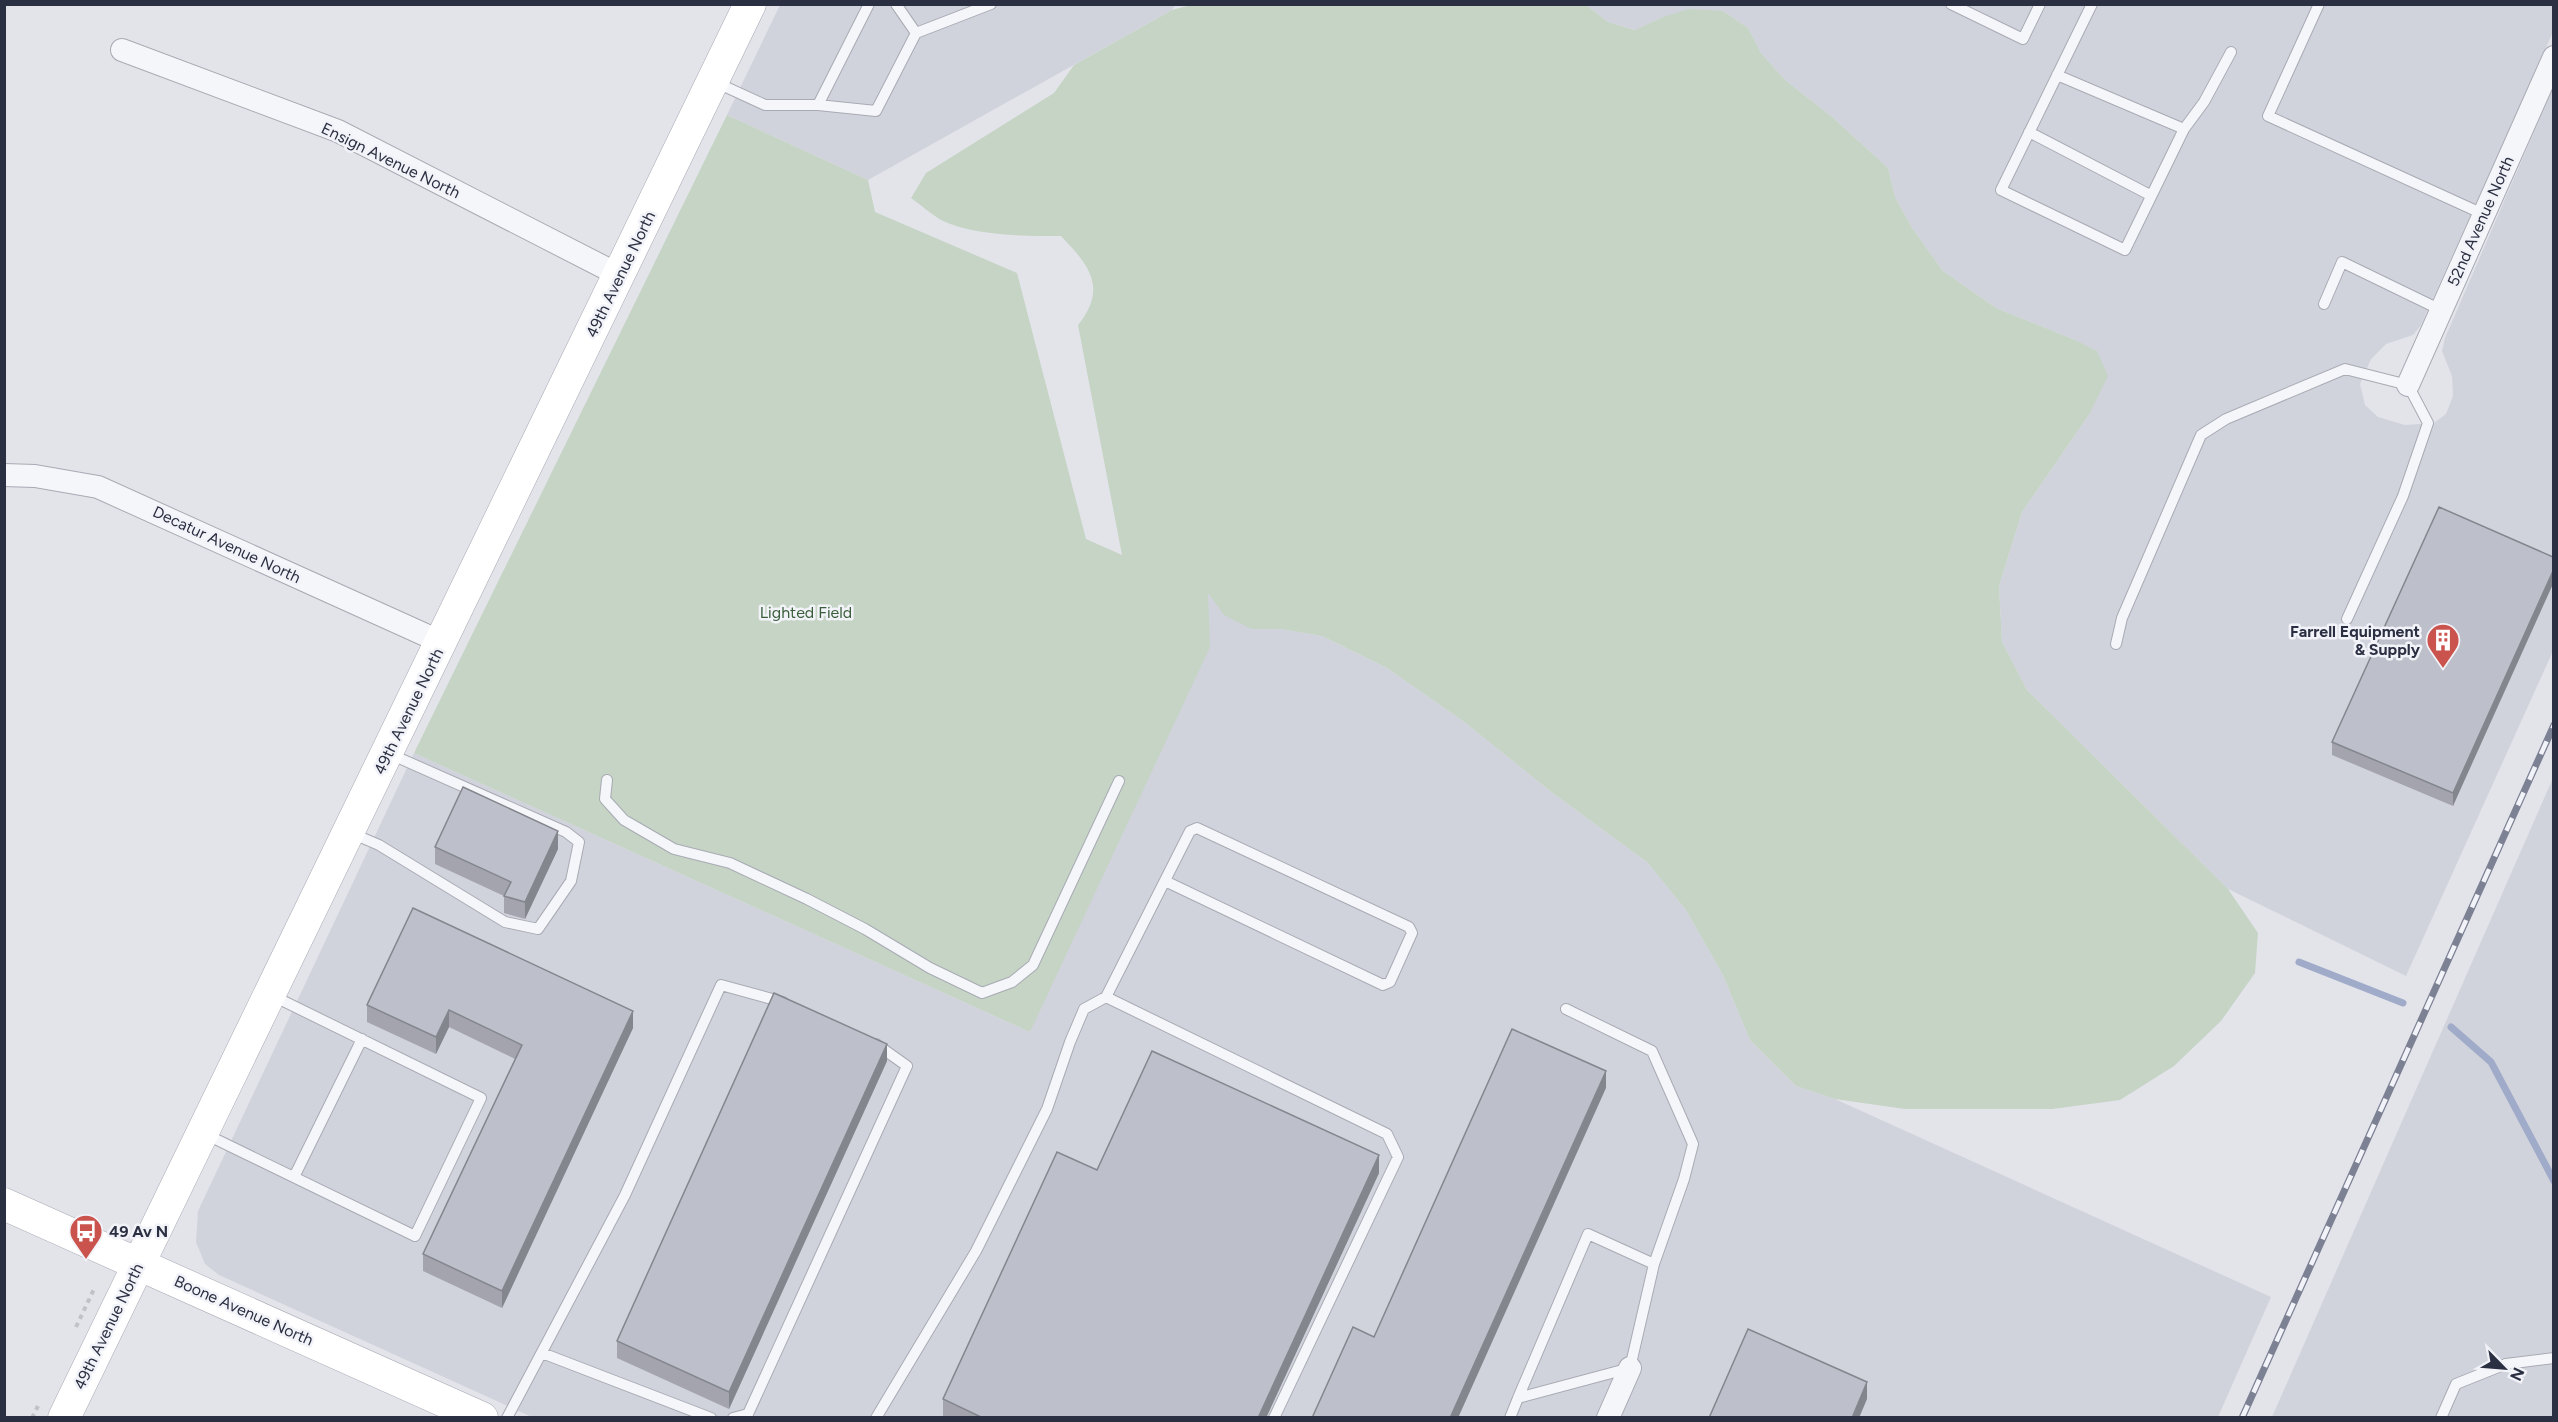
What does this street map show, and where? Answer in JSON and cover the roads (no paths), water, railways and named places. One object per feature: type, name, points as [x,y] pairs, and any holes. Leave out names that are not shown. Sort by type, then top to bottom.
[{"type":"street","name":"49th Avenue North","points":[[64,1418],[750,4]]},
{"type":"street","name":"Ensign Avenue North","points":[[122,51],[338,131],[619,274]]},
{"type":"street","name":"52nd Avenue North","points":[[2408,385],[2553,57]]},
{"type":"street","name":"Decatur Avenue North","points":[[4,475],[35,476],[98,487],[441,642]]},
{"type":"street","name":"Boone Avenue North","points":[[4,1204],[139,1262],[440,1409],[482,1418]]},
{"type":"street","points":[[1608,1418],[1630,1368]]},
{"type":"lane","points":[[818,105],[869,4]]},
{"type":"lane","points":[[896,4],[916,33]]},
{"type":"lane","points":[[713,81],[765,105],[818,105],[876,111],[916,33],[991,4]]},
{"type":"lane","points":[[1951,4],[2023,39],[2040,4]]},
{"type":"lane","points":[[2092,4],[2001,190],[2126,250],[2150,195],[2184,129],[2204,102],[2231,52]]},
{"type":"lane","points":[[2319,4],[2268,116],[2483,214]]},
{"type":"lane","points":[[2057,75],[2184,129]]},
{"type":"lane","points":[[2029,132],[2150,195]]},
{"type":"lane","points":[[2324,304],[2342,262],[2441,310]]},
{"type":"lane","points":[[2116,644],[2121,618],[2201,435],[2226,419],[2345,369],[2408,385],[2428,423],[2403,496],[2347,619]]},
{"type":"lane","points":[[348,832],[380,845],[505,922],[538,929],[571,880],[579,843],[566,832],[388,753]]},
{"type":"lane","points":[[607,780],[605,799],[624,820],[664,844],[674,849],[730,864],[807,899],[865,929],[930,968],[982,993],[1012,982],[1033,965],[1119,782]]},
{"type":"lane","points":[[876,1418],[976,1251],[1047,1109],[1070,1042],[1084,1010],[1106,997],[1190,831],[1197,828],[1409,927],[1412,933],[1390,982],[1383,985],[1165,881]]},
{"type":"lane","points":[[507,1418],[626,1195],[721,986],[795,1005]]},
{"type":"lane","points":[[203,1133],[415,1236],[481,1098],[270,995]]},
{"type":"lane","points":[[1106,997],[1387,1134],[1398,1157],[1274,1418]]},
{"type":"lane","points":[[1518,1398],[1630,1368],[1654,1264],[1684,1179],[1693,1144],[1652,1051],[1566,1009]]},
{"type":"lane","points":[[294,1177],[362,1039]]},
{"type":"lane","points":[[733,1418],[748,1413],[907,1066],[885,1049],[865,1039]]},
{"type":"lane","points":[[1510,1418],[1588,1234],[1654,1264]]},
{"type":"lane","points":[[542,1353],[711,1418]]},
{"type":"lane","points":[[2441,1418],[2456,1384],[2506,1364],[2553,1358]]},
{"type":"waterway","points":[[2299,962],[2403,1003]]},
{"type":"waterway","points":[[2451,1027],[2491,1062],[2554,1181]]},
{"type":"railway","points":[[2242,1418],[2554,725]]},
{"type":"place","name":"Farrell Equipment & Supply","points":[[2443,669]]},
{"type":"place","name":"49 Av N","points":[[86,1260]]},
{"type":"park label","name":"Lighted Field","points":[[806,612]]}]
